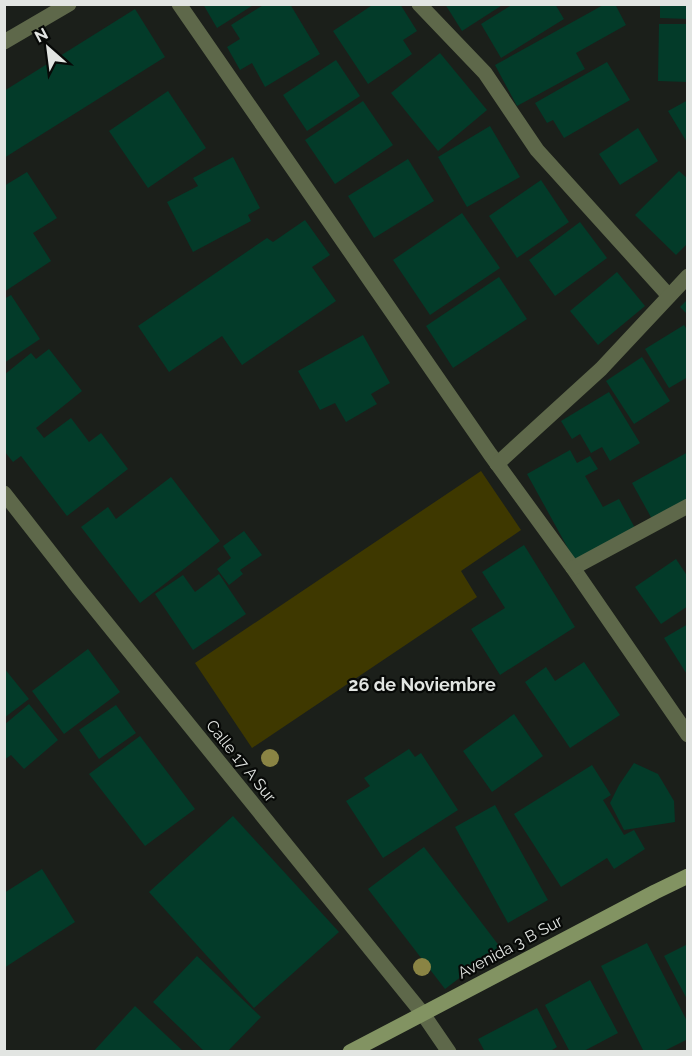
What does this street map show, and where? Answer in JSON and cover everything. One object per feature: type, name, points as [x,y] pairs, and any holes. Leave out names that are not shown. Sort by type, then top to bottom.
[{"type":"street","points":[[4,42],[69,4]]},
{"type":"street","points":[[179,4],[687,735]]},
{"type":"street","points":[[419,4],[485,73],[537,150],[669,296]]},
{"type":"street","points":[[497,464],[600,369],[687,276]]},
{"type":"street","name":"Calle 17 A Sur","points":[[4,493],[423,1014],[449,1052]]},
{"type":"street","points":[[573,568],[687,506]]},
{"type":"street","name":"Avenida 3 B Sur","points":[[350,1052],[687,876]]},
{"type":"shaded area","points":[[481,471],[521,530],[461,571],[477,597],[252,748],[195,663]]},
{"type":"building","points":[[203,4],[255,4],[217,28]]},
{"type":"building","points":[[265,4],[290,4],[320,54],[265,87],[252,63],[240,70],[227,47],[240,39],[231,25]]},
{"type":"building","points":[[374,4],[400,4],[417,31],[403,40],[412,54],[368,84],[333,31]]},
{"type":"building","points":[[445,4],[504,4],[462,31]]},
{"type":"building","points":[[513,4],[555,4],[564,19],[501,58],[481,24]]},
{"type":"building","points":[[605,4],[615,4],[626,25],[576,53],[585,69],[517,106],[495,65]]},
{"type":"building","points":[[660,4],[688,4],[688,19],[660,18]]},
{"type":"building","points":[[135,9],[165,57],[4,158],[4,91]]},
{"type":"building","points":[[659,24],[688,24],[688,82],[658,81]]},
{"type":"building","points":[[440,53],[487,110],[438,151],[391,93]]},
{"type":"building","points":[[336,60],[360,96],[307,131],[283,95]]},
{"type":"building","points":[[607,62],[630,100],[564,138],[553,120],[547,123],[535,103]]},
{"type":"building","points":[[168,91],[206,148],[148,188],[109,131]]},
{"type":"building","points":[[688,100],[688,144],[668,111]]},
{"type":"building","points":[[363,101],[393,145],[335,184],[305,140]]},
{"type":"building","points":[[490,126],[520,177],[467,207],[438,157]]},
{"type":"building","points":[[638,128],[658,161],[620,185],[599,154]]},
{"type":"building","points":[[233,157],[260,208],[248,215],[251,221],[193,252],[167,202],[198,186],[193,178]]},
{"type":"building","points":[[408,159],[434,201],[374,238],[348,196]]},
{"type":"building","points":[[679,171],[688,179],[688,243],[676,255],[635,215]]},
{"type":"building","points":[[27,172],[57,218],[33,233],[51,261],[4,292],[4,186]]},
{"type":"building","points":[[541,180],[569,222],[517,258],[489,216]]},
{"type":"building","points":[[462,213],[500,268],[430,315],[393,260]]},
{"type":"building","points":[[305,220],[330,255],[312,267],[336,301],[242,365],[222,336],[169,372],[138,326],[267,238],[273,242]]},
{"type":"building","points":[[580,222],[607,258],[555,296],[529,260]]},
{"type":"building","points":[[617,272],[645,306],[598,345],[570,311]]},
{"type":"building","points":[[499,277],[527,319],[453,368],[426,326]]},
{"type":"building","points":[[11,295],[40,339],[4,363],[4,299]]},
{"type":"building","points":[[688,299],[688,315],[680,307]]},
{"type":"building","points":[[684,325],[688,331],[688,377],[669,388],[645,349]]},
{"type":"building","points":[[363,335],[390,383],[371,394],[377,404],[346,422],[335,403],[320,410],[298,371]]},
{"type":"building","points":[[49,349],[82,391],[36,428],[44,438],[71,418],[89,442],[101,433],[128,469],[67,516],[21,456],[13,462],[5,452],[4,375],[31,353],[36,359]]},
{"type":"building","points":[[642,357],[670,401],[634,424],[606,381]]},
{"type":"building","points":[[609,392],[640,443],[610,461],[602,447],[591,453],[580,434],[572,439],[561,421]]},
{"type":"building","points":[[570,450],[577,463],[590,456],[598,469],[585,476],[603,507],[619,499],[635,528],[575,561],[527,474]]},
{"type":"building","points":[[688,452],[688,500],[652,519],[632,483]]},
{"type":"building","points":[[171,477],[220,541],[140,603],[81,527],[108,507],[116,519]]},
{"type":"building","points":[[244,531],[262,555],[240,570],[243,574],[229,585],[217,569],[231,558],[223,546]]},
{"type":"building","points":[[524,545],[575,627],[500,675],[471,629],[505,608],[482,572]]},
{"type":"building","points":[[676,559],[688,577],[688,606],[661,624],[635,587]]},
{"type":"building","points":[[219,574],[246,614],[193,650],[155,594],[183,575],[195,592]]},
{"type":"building","points":[[688,624],[688,676],[664,638]]},
{"type":"building","points":[[88,649],[120,692],[64,734],[32,691]]},
{"type":"building","points":[[584,662],[620,715],[570,748],[525,682],[546,667],[555,681]]},
{"type":"building","points":[[4,668],[29,699],[4,718]]},
{"type":"building","points":[[29,704],[58,740],[24,769],[11,755],[4,760],[4,725]]},
{"type":"building","points":[[116,705],[136,733],[99,759],[79,730]]},
{"type":"building","points":[[514,714],[543,756],[492,792],[463,751]]},
{"type":"building","points":[[140,736],[195,809],[145,846],[89,774]]},
{"type":"building","points":[[409,749],[415,757],[421,753],[458,810],[383,858],[346,801],[370,786],[364,778]]},
{"type":"building","points":[[634,763],[658,774],[674,801],[675,822],[624,830],[610,803]]},
{"type":"building","points":[[592,765],[611,795],[603,800],[624,835],[634,830],[645,849],[614,869],[607,858],[561,887],[514,814]]},
{"type":"building","points":[[495,805],[548,900],[508,923],[455,827]]},
{"type":"building","points":[[233,816],[339,932],[254,1008],[149,892]]},
{"type":"building","points":[[424,847],[500,947],[445,989],[368,889]]},
{"type":"building","points":[[42,869],[75,922],[4,968],[4,893]]},
{"type":"building","points":[[647,943],[688,1023],[688,1039],[662,1052],[644,1052],[601,966]]},
{"type":"building","points":[[688,944],[688,1001],[664,956]]},
{"type":"building","points":[[197,956],[261,1017],[227,1052],[205,1052],[153,1002]]},
{"type":"building","points":[[590,980],[618,1033],[582,1052],[570,1052],[545,1005]]},
{"type":"building","points":[[135,1006],[184,1052],[93,1052]]},
{"type":"building","points":[[537,1008],[557,1047],[549,1052],[485,1052],[478,1039]]},
{"type":"district","name":"26 de Noviembre","points":[[422,684]]}]
